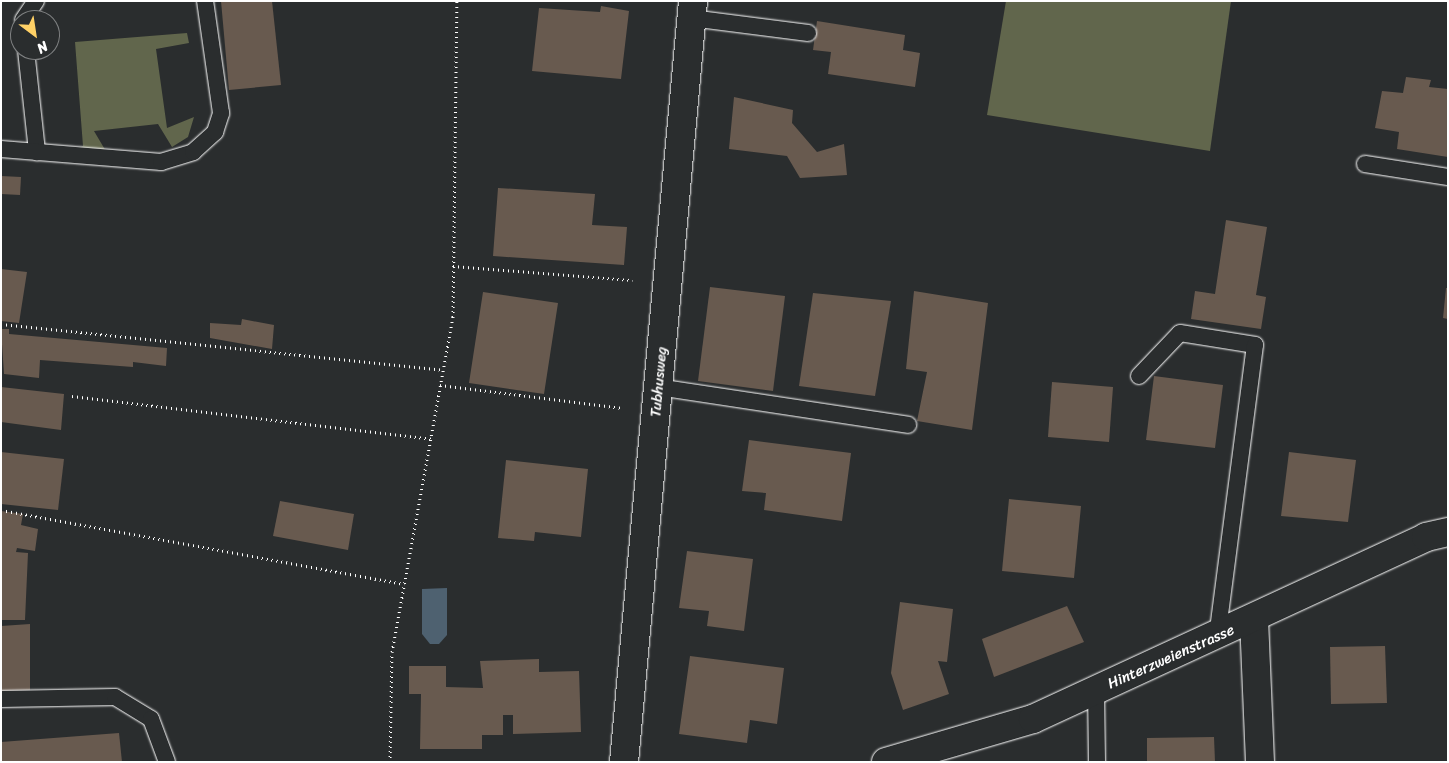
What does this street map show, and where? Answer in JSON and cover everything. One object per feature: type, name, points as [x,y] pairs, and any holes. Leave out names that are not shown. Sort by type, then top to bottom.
[{"type":"street","name":"Tubhusweg","points":[[624,762],[692,10]]},
{"type":"street","name":"Hinterzweienstrasse","points":[[886,762],[1034,718],[1254,619],[1426,537],[1448,532]]},
{"type":"street","points":[[1254,619],[1260,762]]},
{"type":"lane","points":[[1,149],[161,162],[193,152],[215,132],[222,113],[205,1]]},
{"type":"lane","points":[[692,10],[808,33]]},
{"type":"lane","points":[[27,60],[37,152]]},
{"type":"lane","points":[[1365,164],[1448,177]]},
{"type":"lane","points":[[1139,376],[1180,333],[1255,346],[1216,636]]},
{"type":"lane","points":[[657,400],[908,425]]},
{"type":"lane","points":[[1096,690],[1097,762]]},
{"type":"lane","points":[[1,699],[115,697],[151,719],[167,762]]},
{"type":"path","points":[[390,762],[392,652],[453,317],[456,1]]},
{"type":"path","points":[[453,266],[668,283]]},
{"type":"path","points":[[1,324],[443,370]]},
{"type":"path","points":[[440,386],[657,400]]},
{"type":"path","points":[[72,396],[431,438]]},
{"type":"path","points":[[1,510],[404,584]]},
{"type":"green space","points":[[1006,1],[1231,1],[1210,151],[987,115]]},
{"type":"green space","points":[[187,33],[189,43],[156,49],[167,128],[194,117],[188,137],[172,147],[158,124],[94,131],[107,153],[72,151],[83,146],[75,42]]},
{"type":"water","points":[[447,588],[447,635],[439,644],[430,644],[422,634],[422,589]]},
{"type":"building","points":[[221,1],[272,1],[281,85],[229,90]]},
{"type":"building","points":[[601,6],[629,11],[621,79],[532,71],[539,8],[600,12]]},
{"type":"building","points":[[817,21],[905,35],[903,50],[920,53],[915,87],[828,74],[831,52],[813,50]]},
{"type":"building","points":[[1406,77],[1431,80],[1429,87],[1448,89],[1448,157],[1397,149],[1399,132],[1375,128],[1382,91],[1403,93]]},
{"type":"building","points":[[734,97],[793,110],[792,123],[817,152],[844,144],[847,175],[800,178],[787,156],[729,149]]},
{"type":"building","points":[[1,176],[21,177],[20,195],[1,194]]},
{"type":"building","points":[[498,188],[595,194],[592,225],[627,227],[624,265],[493,256]]},
{"type":"building","points":[[1226,220],[1267,227],[1256,295],[1266,297],[1261,329],[1191,319],[1195,291],[1215,294]]},
{"type":"building","points":[[1,269],[27,272],[19,323],[1,321]]},
{"type":"building","points":[[710,287],[785,296],[773,391],[698,381]]},
{"type":"building","points":[[1446,288],[1448,288],[1448,319],[1443,318]]},
{"type":"building","points":[[914,291],[988,303],[972,430],[917,421],[927,372],[906,369]]},
{"type":"building","points":[[483,292],[558,303],[544,394],[469,383]]},
{"type":"building","points":[[813,293],[891,301],[875,396],[799,386]]},
{"type":"building","points":[[242,319],[274,325],[272,349],[210,338],[210,323],[241,325]]},
{"type":"building","points":[[1,329],[9,329],[9,334],[167,348],[166,366],[133,362],[133,367],[40,360],[39,378],[4,374]]},
{"type":"building","points":[[1154,376],[1223,385],[1215,448],[1146,440]]},
{"type":"building","points":[[1052,382],[1113,387],[1109,442],[1048,437]]},
{"type":"building","points":[[1,387],[64,394],[61,430],[1,422]]},
{"type":"building","points":[[749,440],[851,453],[842,521],[764,510],[766,493],[742,491]]},
{"type":"building","points":[[1,452],[64,459],[58,510],[1,504]]},
{"type":"building","points":[[1289,452],[1356,460],[1348,522],[1281,516]]},
{"type":"building","points":[[506,460],[588,469],[581,537],[535,532],[534,541],[498,538]]},
{"type":"building","points":[[1009,499],[1081,506],[1074,578],[1002,571]]},
{"type":"building","points":[[280,501],[354,514],[348,550],[273,536]]},
{"type":"building","points":[[1,511],[23,514],[21,525],[38,529],[35,551],[17,548],[16,552],[28,553],[25,620],[1,620]]},
{"type":"building","points":[[687,551],[753,559],[744,631],[707,626],[709,611],[679,608]]},
{"type":"building","points":[[900,602],[953,609],[947,662],[938,661],[949,694],[903,710],[891,673]]},
{"type":"building","points":[[1067,606],[1084,642],[994,677],[982,639]]},
{"type":"building","points":[[30,624],[30,693],[1,694],[1,626]]},
{"type":"building","points":[[1385,646],[1387,703],[1331,704],[1330,647]]},
{"type":"building","points":[[690,656],[784,668],[777,724],[750,720],[747,743],[679,734]]},
{"type":"building","points":[[539,659],[539,672],[579,671],[581,732],[513,734],[513,715],[503,715],[503,735],[482,735],[482,749],[420,749],[421,694],[409,694],[409,666],[446,666],[446,687],[483,688],[480,661]]},
{"type":"building","points":[[119,733],[122,762],[1,762],[1,742]]},
{"type":"building","points":[[1214,737],[1215,762],[1147,762],[1147,738]]}]
